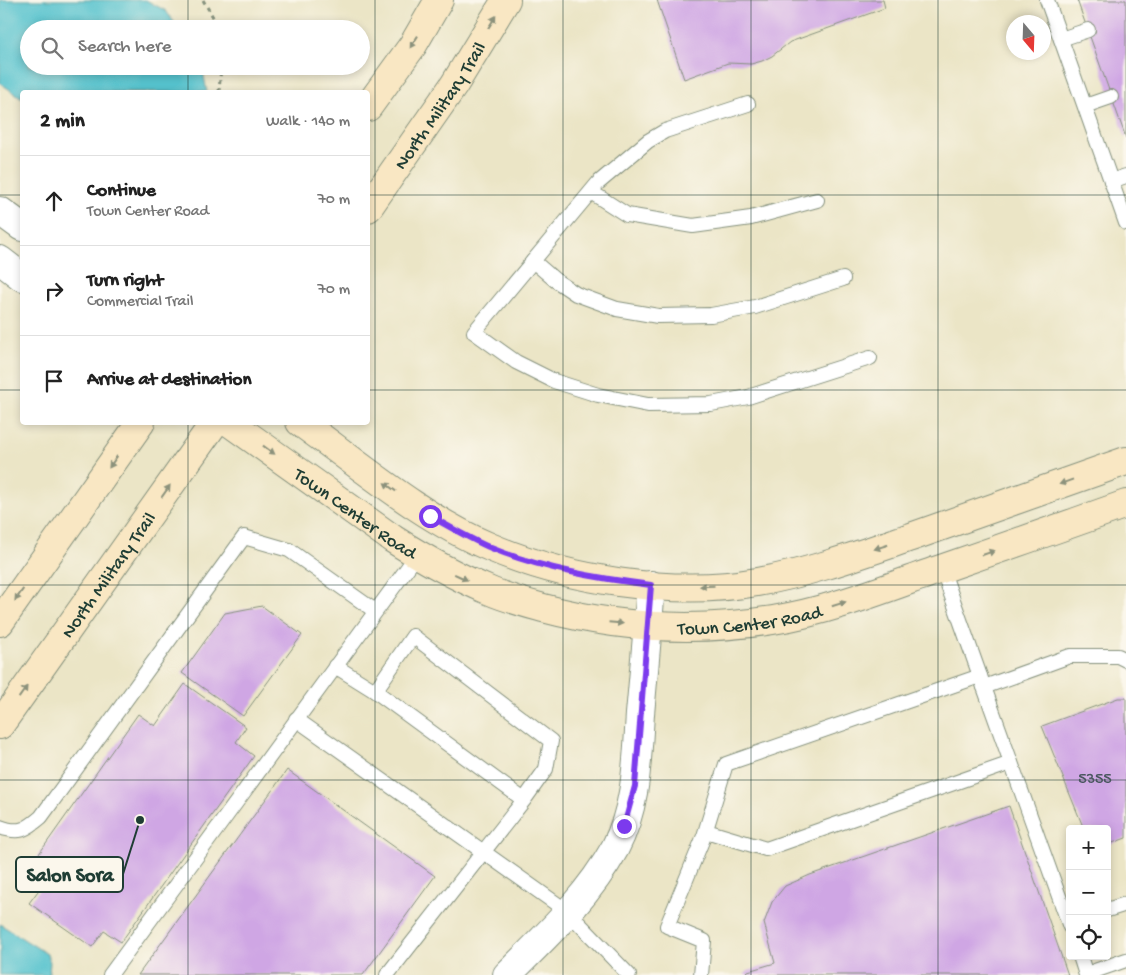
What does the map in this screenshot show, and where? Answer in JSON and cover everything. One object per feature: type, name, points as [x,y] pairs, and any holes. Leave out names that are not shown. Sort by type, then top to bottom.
[{"type":"main road","points":[[370,104],[412,45],[439,0]]},
{"type":"main road","name":"North Military Trail","points":[[370,205],[454,85],[506,0]]},
{"type":"main road","points":[[0,622],[140,425]]},
{"type":"main road","name":"North Military Trail","points":[[0,725],[213,425]]},
{"type":"main road","name":"Town Center Road","points":[[233,425],[351,510],[417,554],[490,591],[527,604],[566,614],[606,622],[648,626],[694,628],[725,626],[775,620],[835,606],[1126,504]]},
{"type":"main road","name":"Town Center Road","points":[[304,425],[430,516],[489,547],[518,558],[593,578],[651,585],[689,587],[756,582],[805,570],[888,545],[1126,461]]},
{"type":"street","points":[[0,211],[20,226]]},
{"type":"street","points":[[0,260],[20,275]]},
{"type":"street","points":[[507,975],[568,912],[604,867],[616,846],[630,807],[637,764],[651,585]]},
{"type":"lane","points":[[1047,0],[1126,223]]},
{"type":"lane","points":[[1061,39],[1088,30]]},
{"type":"lane","points":[[1085,106],[1111,97]]},
{"type":"lane","points":[[748,104],[660,134],[641,147],[598,183],[474,332],[516,362],[554,381],[598,395],[648,405],[711,404],[748,397],[870,358]]},
{"type":"lane","points":[[1111,180],[1126,176]]},
{"type":"lane","points":[[591,192],[627,215],[693,226],[751,218],[818,200]]},
{"type":"lane","points":[[533,261],[555,280],[576,294],[617,309],[658,316],[711,315],[755,307],[843,278]]},
{"type":"lane","points":[[0,827],[10,831],[20,830],[30,826],[41,817],[244,537],[290,550],[375,611]]},
{"type":"lane","points":[[110,975],[417,554]]},
{"type":"lane","points":[[942,569],[1066,917]]},
{"type":"lane","points":[[375,692],[412,636],[551,741],[546,769],[483,853],[386,975]]},
{"type":"lane","points":[[701,975],[704,941],[667,926],[706,831],[726,764],[982,681],[1070,656],[1118,656],[1126,660]]},
{"type":"lane","points":[[336,666],[524,800]]},
{"type":"lane","points":[[296,719],[568,912],[629,975]]},
{"type":"lane","points":[[706,831],[766,848],[1011,763]]},
{"type":"lane","points":[[1111,909],[1126,904]]},
{"type":"lane","points":[[1081,960],[1086,975],[1126,960]]},
{"type":"path","points":[[202,0],[214,20]]},
{"type":"path","points":[[219,90],[220,75]]},
{"type":"water","points":[[0,0],[146,0],[166,11],[172,20],[20,20],[20,75],[204,75],[207,90],[20,90],[20,97],[0,83]]},
{"type":"water","points":[[0,924],[47,954],[50,962],[49,975],[0,975]]},
{"type":"building","points":[[657,0],[883,0],[885,8],[790,42],[762,61],[751,64],[728,63],[684,79]]},
{"type":"building","points":[[1077,0],[1126,0],[1126,138]]},
{"type":"building","points":[[262,606],[302,635],[243,716],[182,673],[225,613]]},
{"type":"building","points":[[185,684],[246,727],[236,742],[254,756],[121,942],[104,931],[92,947],[29,903],[41,887],[24,875],[138,714],[155,726]]},
{"type":"building","points":[[1118,698],[1126,698],[1126,838],[1111,844],[1111,825],[1082,825],[1042,726]]},
{"type":"building","points":[[287,770],[435,876],[363,975],[138,975]]},
{"type":"building","points":[[1009,806],[1068,975],[744,975],[748,971],[775,963],[764,923],[772,902],[785,886],[810,875]]},
{"type":"place","name":"Salon Sora","points":[[140,820]]},
{"type":"route","points":[[430,516],[489,547],[518,558],[593,578],[651,585],[635,786],[624,826]]}]
